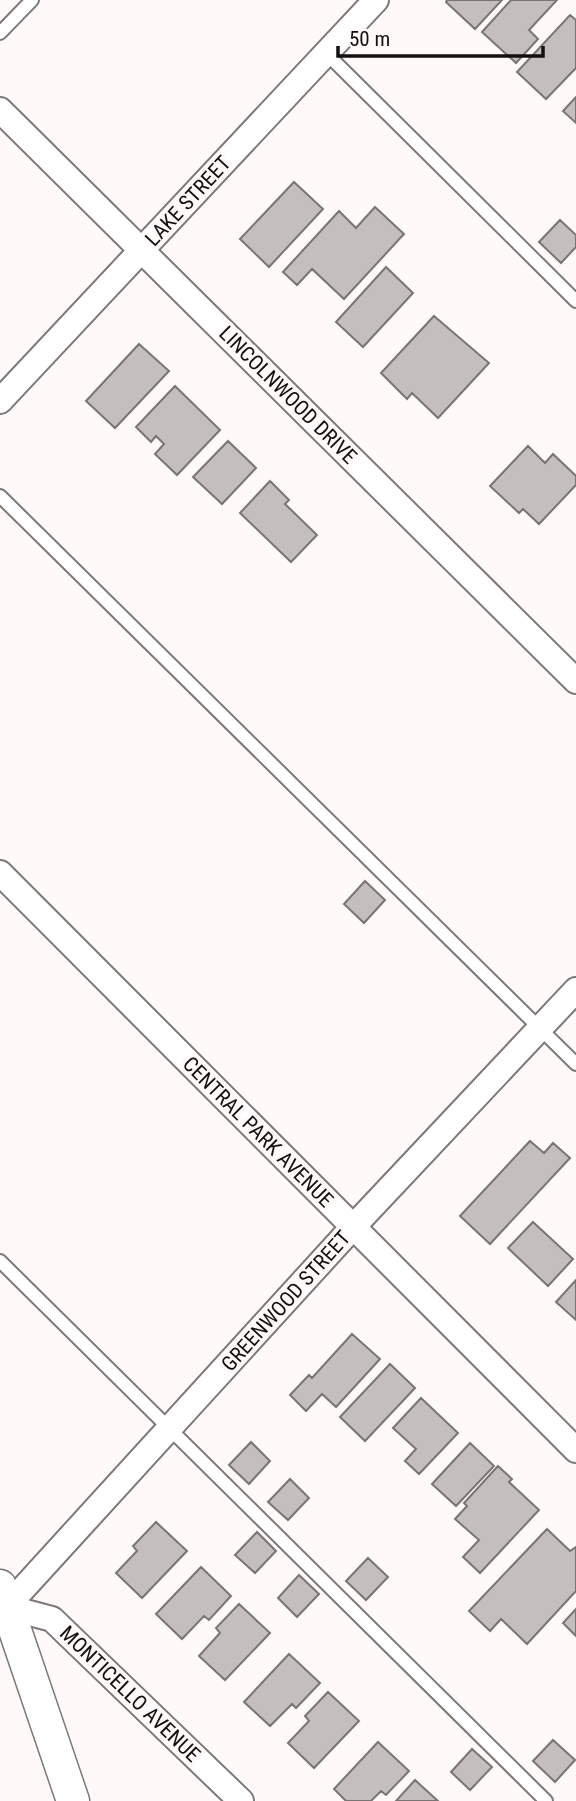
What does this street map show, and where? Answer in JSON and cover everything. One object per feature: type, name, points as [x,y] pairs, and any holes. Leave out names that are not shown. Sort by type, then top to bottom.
[{"type":"street","name":"LAKE STREET","points":[[0,401],[376,0]]},
{"type":"street","name":"LINCOLNWOOD DRIVE","points":[[0,110],[576,681]]},
{"type":"street","name":"CENTRAL PARK AVENUE","points":[[0,873],[576,1450]]},
{"type":"street","name":"GREENWOOD STREET","points":[[2,1602],[170,1428],[576,990]]},
{"type":"street","points":[[2,1602],[73,1801]]},
{"type":"street","name":"MONTICELLO AVENUE","points":[[2,1602],[52,1619],[241,1801]]},
{"type":"lane","points":[[0,33],[32,0]]},
{"type":"lane","points":[[326,53],[576,301]]},
{"type":"lane","points":[[0,496],[576,1064]]},
{"type":"lane","points":[[0,1261],[546,1801]]},
{"type":"building","points":[[502,0],[475,29],[446,2]]},
{"type":"building","points":[[511,0],[557,0],[529,30],[538,39],[516,63],[482,32]]},
{"type":"building","points":[[570,15],[576,20],[576,68],[546,99],[517,72]]},
{"type":"building","points":[[576,97],[576,123],[563,111]]},
{"type":"building","points":[[294,182],[323,209],[269,267],[240,239]]},
{"type":"building","points":[[375,207],[404,234],[344,299],[312,269],[297,285],[283,272],[339,211],[356,228]]},
{"type":"building","points":[[560,220],[576,235],[576,247],[561,263],[539,242]]},
{"type":"building","points":[[386,267],[413,293],[363,347],[336,322]]},
{"type":"building","points":[[434,316],[489,363],[438,418],[412,393],[407,399],[381,373]]},
{"type":"building","points":[[139,344],[169,371],[115,428],[86,401]]},
{"type":"building","points":[[175,386],[220,430],[177,475],[155,454],[164,444],[156,436],[151,442],[136,427]]},
{"type":"building","points":[[228,441],[256,468],[222,504],[193,477]]},
{"type":"building","points":[[528,446],[545,463],[553,454],[576,476],[576,485],[539,524],[523,509],[519,513],[490,486]]},
{"type":"building","points":[[270,481],[289,500],[285,504],[317,535],[291,562],[240,513]]},
{"type":"building","points":[[365,881],[385,900],[364,923],[344,904]]},
{"type":"building","points":[[530,1141],[544,1153],[553,1143],[570,1158],[490,1244],[460,1216]]},
{"type":"building","points":[[533,1222],[573,1259],[548,1286],[508,1248]]},
{"type":"building","points":[[576,1280],[576,1320],[556,1302]]},
{"type":"building","points":[[352,1334],[380,1359],[336,1407],[322,1394],[306,1411],[290,1395],[309,1375],[312,1378]]},
{"type":"building","points":[[390,1364],[415,1388],[365,1441],[340,1417]]},
{"type":"building","points":[[421,1398],[458,1433],[419,1474],[405,1461],[416,1449],[393,1428]]},
{"type":"building","points":[[251,1442],[270,1461],[249,1484],[229,1465]]},
{"type":"building","points":[[470,1443],[494,1466],[456,1506],[432,1484]]},
{"type":"building","points":[[498,1466],[512,1479],[509,1482],[539,1510],[480,1573],[463,1557],[479,1540],[455,1519],[467,1506],[464,1503]]},
{"type":"building","points":[[290,1479],[309,1498],[288,1520],[268,1502]]},
{"type":"building","points":[[156,1522],[187,1551],[142,1598],[116,1573],[137,1551],[133,1546]]},
{"type":"building","points":[[547,1529],[570,1551],[576,1547],[576,1591],[527,1644],[501,1619],[490,1631],[469,1611]]},
{"type":"building","points":[[257,1532],[276,1551],[255,1573],[235,1555]]},
{"type":"building","points":[[368,1558],[388,1577],[366,1600],[346,1581]]},
{"type":"building","points":[[201,1567],[231,1596],[209,1620],[204,1616],[182,1639],[156,1614]]},
{"type":"building","points":[[299,1575],[319,1594],[297,1617],[278,1598]]},
{"type":"building","points":[[239,1604],[270,1633],[225,1680],[199,1656],[220,1633],[216,1628]]},
{"type":"building","points":[[576,1609],[576,1636],[563,1623]]},
{"type":"building","points":[[289,1654],[320,1683],[296,1708],[292,1704],[270,1726],[244,1702]]},
{"type":"building","points":[[328,1692],[359,1721],[314,1768],[288,1743],[309,1721],[305,1716]]},
{"type":"building","points":[[553,1740],[575,1760],[555,1782],[533,1761]]},
{"type":"building","points":[[378,1742],[409,1771],[386,1795],[381,1791],[371,1801],[346,1801],[334,1789]]},
{"type":"building","points":[[472,1749],[492,1767],[470,1790],[451,1772]]},
{"type":"building","points":[[415,1780],[438,1801],[396,1801]]}]
